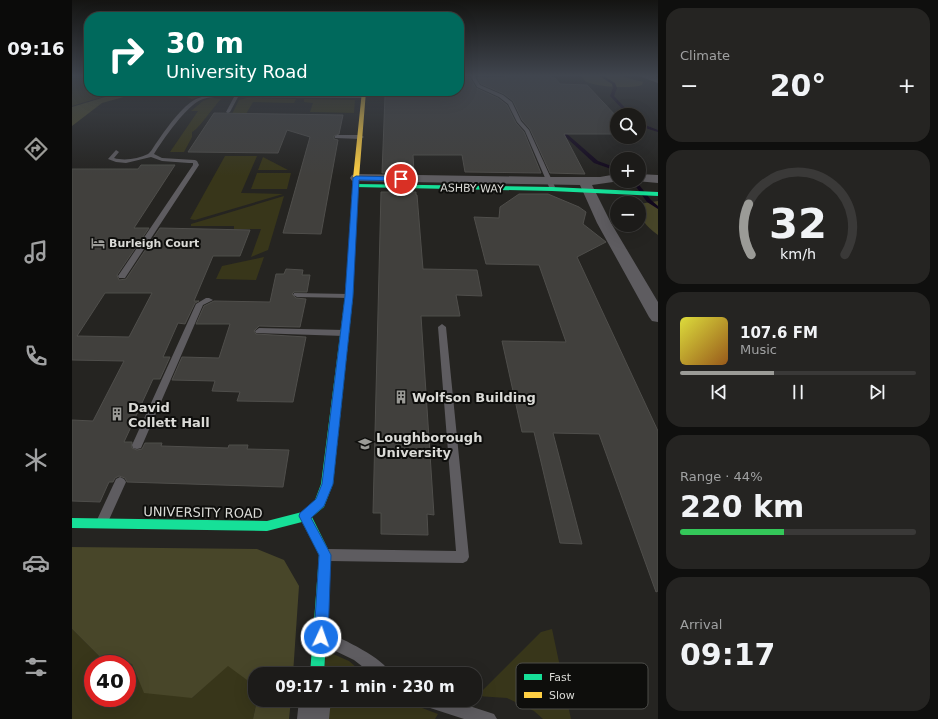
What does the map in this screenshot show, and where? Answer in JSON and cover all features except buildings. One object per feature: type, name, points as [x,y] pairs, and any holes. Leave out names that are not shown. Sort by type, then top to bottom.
[{"type":"street","name":"UNIVERSITY ROAD","points":[[72,522],[267,526],[304,516],[320,503],[327,484],[349,296],[356,182],[361,137],[361,109]]},
{"type":"street","points":[[646,178],[658,179]]},
{"type":"street","name":"ASHBY WAY","points":[[585,186],[610,179]]},
{"type":"street","name":"ASHBY WAY","points":[[356,182],[585,186],[630,193],[656,194]]},
{"type":"street","points":[[585,186],[604,223],[658,317]]},
{"type":"street","points":[[304,516],[325,555],[321,637],[318,667]]},
{"type":"street","points":[[313,719],[314,707]]},
{"type":"lane","points":[[116,152],[111,159],[116,161],[134,161],[152,155],[187,109]]},
{"type":"lane","points":[[513,109],[519,122],[527,130],[550,185]]},
{"type":"lane","points":[[337,137],[361,137]]},
{"type":"lane","points":[[122,276],[196,164],[195,162],[190,161],[164,160],[152,155]]},
{"type":"lane","points":[[297,295],[349,296]]},
{"type":"lane","points":[[137,445],[200,304],[208,300]]},
{"type":"lane","points":[[325,555],[463,557],[442,327]]},
{"type":"lane","points":[[259,331],[344,333]]},
{"type":"lane","points":[[102,523],[120,482]]},
{"type":"lane","points":[[321,637],[359,655],[375,667]]},
{"type":"lane","points":[[449,707],[489,719]]},
{"type":"shaded area","points":[[72,109],[95,109],[72,126]]},
{"type":"shaded area","points":[[194,109],[213,109],[192,132],[192,137],[184,152],[170,152],[198,111],[191,111]]},
{"type":"shaded area","points":[[235,109],[249,109],[246,114],[232,114]]},
{"type":"shaded area","points":[[311,109],[354,109],[354,113],[310,112]]},
{"type":"shaded area","points":[[225,156],[257,156],[241,193],[283,194],[195,220],[190,219]]},
{"type":"shaded area","points":[[263,157],[288,170],[258,170]]},
{"type":"shaded area","points":[[257,173],[291,173],[287,189],[251,189]]},
{"type":"shaded area","points":[[284,196],[268,250],[251,257],[261,229],[234,229],[234,226],[191,226],[191,224]]},
{"type":"shaded area","points":[[658,201],[658,235],[646,224],[646,203]]},
{"type":"shaded area","points":[[264,257],[256,280],[216,279],[222,266]]},
{"type":"shaded area","points":[[72,547],[257,549],[284,560],[299,586],[293,667],[248,667],[248,681],[228,666],[192,698],[144,693],[136,674],[136,655],[98,655],[72,629]]},
{"type":"shaded area","points":[[72,629],[98,655],[84,655],[84,707],[136,707],[136,666],[192,698],[228,665],[248,681],[248,707],[256,707],[253,719],[72,719]]},
{"type":"shaded area","points":[[552,629],[559,663],[516,663],[516,702],[507,698],[482,696],[482,691],[541,632]]},
{"type":"shaded area","points":[[326,651],[349,661],[356,667],[325,667]]},
{"type":"shaded area","points":[[256,707],[290,707],[289,719],[253,719]]},
{"type":"shaded area","points":[[322,707],[420,707],[438,714],[435,719],[321,719]]},
{"type":"shaded area","points":[[530,709],[569,709],[571,719],[543,719]]},
{"type":"waterway","points":[[646,127],[658,131]]},
{"type":"waterway","points":[[558,128],[596,162],[610,167]]},
{"type":"waterway","points":[[639,188],[649,201],[658,208]]},
{"type":"traffic: fast","points":[[356,186],[552,189],[658,194]]},
{"type":"traffic: fast","points":[[72,523],[267,526],[305,516],[320,503],[327,484],[336,415],[349,296],[352,243]]},
{"type":"traffic: fast","points":[[305,516],[325,555],[317,667]]},
{"type":"traffic: slow","points":[[352,243],[362,109]]},
{"type":"place","name":"Burleigh Court","points":[[98,243]]},
{"type":"place","name":"Wolfson Building","points":[[401,397]]},
{"type":"place","name":"David Collett Hall","points":[[117,414]]},
{"type":"place","name":"Loughborough University","points":[[365,444]]},
{"type":"route","points":[[321,637],[325,555],[304,516],[320,503],[327,484],[349,296],[356,178],[401,179]]}]
